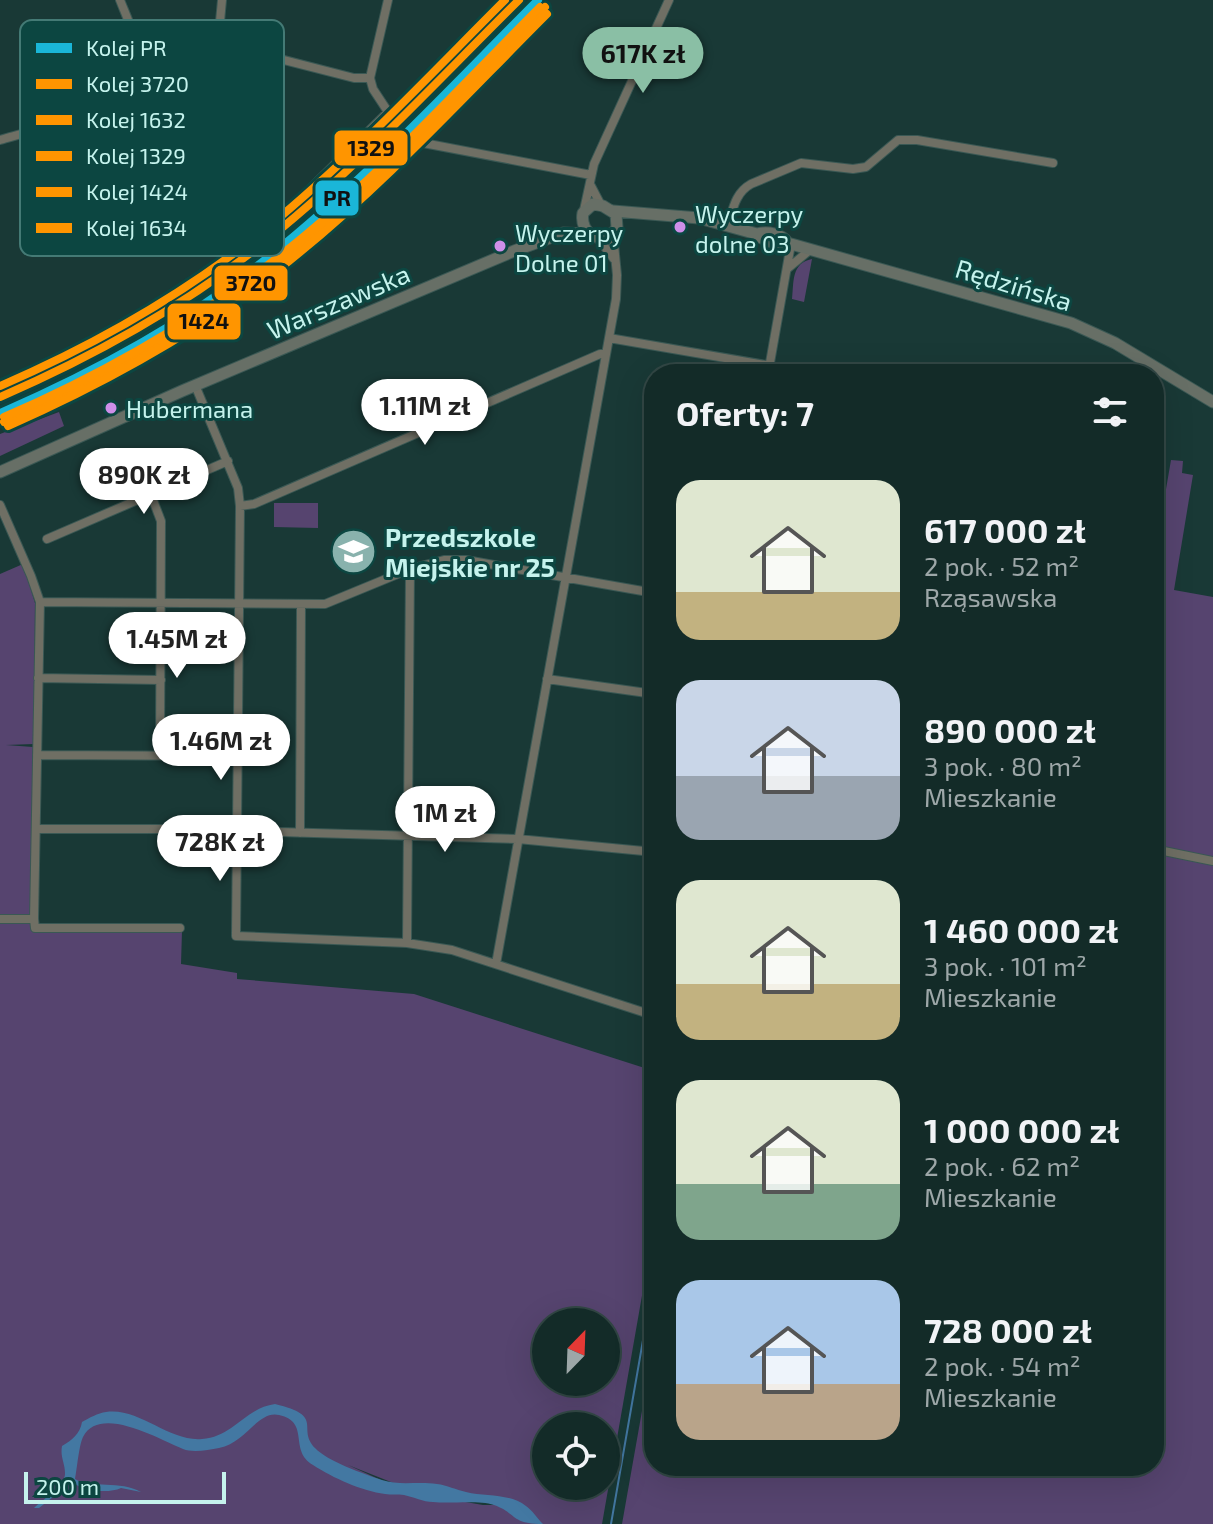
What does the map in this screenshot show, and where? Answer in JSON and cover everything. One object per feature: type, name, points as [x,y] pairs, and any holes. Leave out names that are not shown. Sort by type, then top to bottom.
[{"type":"main road","points":[[639,214],[635,220],[615,231],[593,236],[583,227],[583,212],[593,204],[613,211],[681,215],[728,225],[781,245],[790,243]]},
{"type":"main road","points":[[613,211],[615,231]]},
{"type":"main road","name":"Warszawska","points":[[563,233],[583,212]]},
{"type":"main road","name":"Warszawska","points":[[0,472],[195,385],[514,251],[563,233],[593,236]]},
{"type":"main road","name":"Rędzińska","points":[[790,243],[1071,323],[1115,343],[1150,364]]},
{"type":"main road","name":"Rędzińska","points":[[1164,372],[1213,402]]},
{"type":"street","points":[[120,0],[127,20]]},
{"type":"street","points":[[220,20],[222,0]]},
{"type":"street","points":[[388,0],[370,78],[387,113],[398,127]]},
{"type":"street","points":[[583,212],[590,179],[669,0]]},
{"type":"street","points":[[284,60],[354,78],[370,78]]},
{"type":"street","points":[[284,214],[387,113]]},
{"type":"street","points":[[0,140],[20,134]]},
{"type":"street","points":[[409,137],[418,142],[590,179]]},
{"type":"street","points":[[728,225],[736,199],[745,188],[801,163],[853,169],[866,167],[898,140],[917,140],[1053,163]]},
{"type":"street","points":[[590,179],[601,205]]},
{"type":"street","points":[[496,964],[617,290],[615,231]]},
{"type":"street","points":[[593,236],[614,259]]},
{"type":"street","points":[[769,364],[790,243]]},
{"type":"street","points":[[787,269],[811,249]]},
{"type":"street","points":[[0,389],[38,378],[81,359],[188,295],[237,256]]},
{"type":"street","points":[[609,338],[738,364]]},
{"type":"street","points":[[240,506],[254,504],[606,354]]},
{"type":"street","points":[[195,385],[228,461],[238,488],[240,506],[236,936],[407,943],[452,950],[644,1008]]},
{"type":"street","points":[[47,539],[228,461]]},
{"type":"street","points":[[151,495],[161,521],[160,755]]},
{"type":"street","points":[[0,505],[40,602],[35,928],[180,928]]},
{"type":"street","points":[[40,602],[325,604],[410,569],[444,560],[466,560],[644,591]]},
{"type":"street","points":[[407,943],[410,569]]},
{"type":"street","points":[[300,833],[301,606]]},
{"type":"street","points":[[38,678],[161,680]]},
{"type":"street","points":[[547,679],[644,693]]},
{"type":"street","points":[[37,755],[237,756]]},
{"type":"street","points":[[37,829],[518,839],[644,851]]},
{"type":"street","points":[[1164,851],[1213,861]]},
{"type":"street","points":[[0,919],[34,919]]},
{"type":"shaded area","points":[[812,259],[804,302],[792,299],[797,269]]},
{"type":"shaded area","points":[[59,412],[64,426],[0,456],[0,434]]},
{"type":"shaded area","points":[[1171,460],[1183,461],[1182,473],[1193,475],[1174,590],[1213,597],[1213,1524],[622,1524],[644,1400],[644,1476],[1164,1476],[1165,495]]},
{"type":"shaded area","points":[[274,503],[318,503],[318,528],[274,527]]},
{"type":"shaded area","points":[[23,564],[35,603],[34,744],[6,745],[33,747],[32,929],[182,931],[181,964],[237,973],[237,979],[414,994],[644,1068],[644,1284],[620,1421],[620,1412],[532,1412],[532,1500],[606,1500],[602,1524],[0,1524],[0,574]],"holes":[[[348,1465],[406,1488],[493,1500],[505,1498],[493,1505],[483,1505],[407,1492]]]},
{"type":"water","points":[[275,1404],[300,1413],[305,1418],[310,1441],[315,1448],[346,1467],[389,1482],[437,1484],[512,1499],[528,1508],[543,1524],[519,1520],[494,1505],[429,1502],[348,1483],[306,1459],[294,1424],[279,1415],[265,1417],[228,1445],[201,1451],[183,1449],[131,1427],[103,1424],[91,1428],[83,1437],[75,1479],[90,1484],[124,1486],[141,1492],[121,1488],[96,1491],[72,1482],[39,1508],[34,1508],[64,1478],[62,1446],[75,1436],[82,1422],[94,1416],[118,1412],[178,1435],[202,1439],[222,1433],[255,1411]]},
{"type":"waterway","points":[[611,1524],[644,1334]]},
{"type":"rail line","name":"1634","points":[[284,213],[389,117],[505,0]]},
{"type":"rail line","name":"1329","points":[[284,226],[337,180],[519,0]]},
{"type":"rail line","name":"PR","points":[[284,244],[375,163],[538,0]]},
{"type":"rail line","name":"1632","points":[[284,253],[382,166],[540,7]]},
{"type":"rail line","name":"3720","points":[[4,422],[146,352],[213,310],[277,263],[348,203],[545,7]]},
{"type":"rail line","name":"1424","points":[[8,426],[154,352],[223,309],[289,261],[357,203],[547,14]]},
{"type":"rail line","name":"1634","points":[[0,386],[139,316],[230,256]]},
{"type":"rail line","name":"1329","points":[[0,397],[72,364],[142,326],[209,284],[246,256]]},
{"type":"rail line","name":"PR","points":[[0,413],[72,380],[141,343],[208,302],[270,256]]},
{"type":"rail line","name":"1632","points":[[4,417],[148,345],[216,302],[280,256]]},
{"type":"place","name":"Wyczerpy dolne 03","points":[[680,227]]},
{"type":"place","name":"Wyczerpy Dolne 01","points":[[500,246]]},
{"type":"place","name":"Hubermana","points":[[111,408]]},
{"type":"place","name":"Przedszkole Miejskie nr 25","points":[[354,551]]}]
